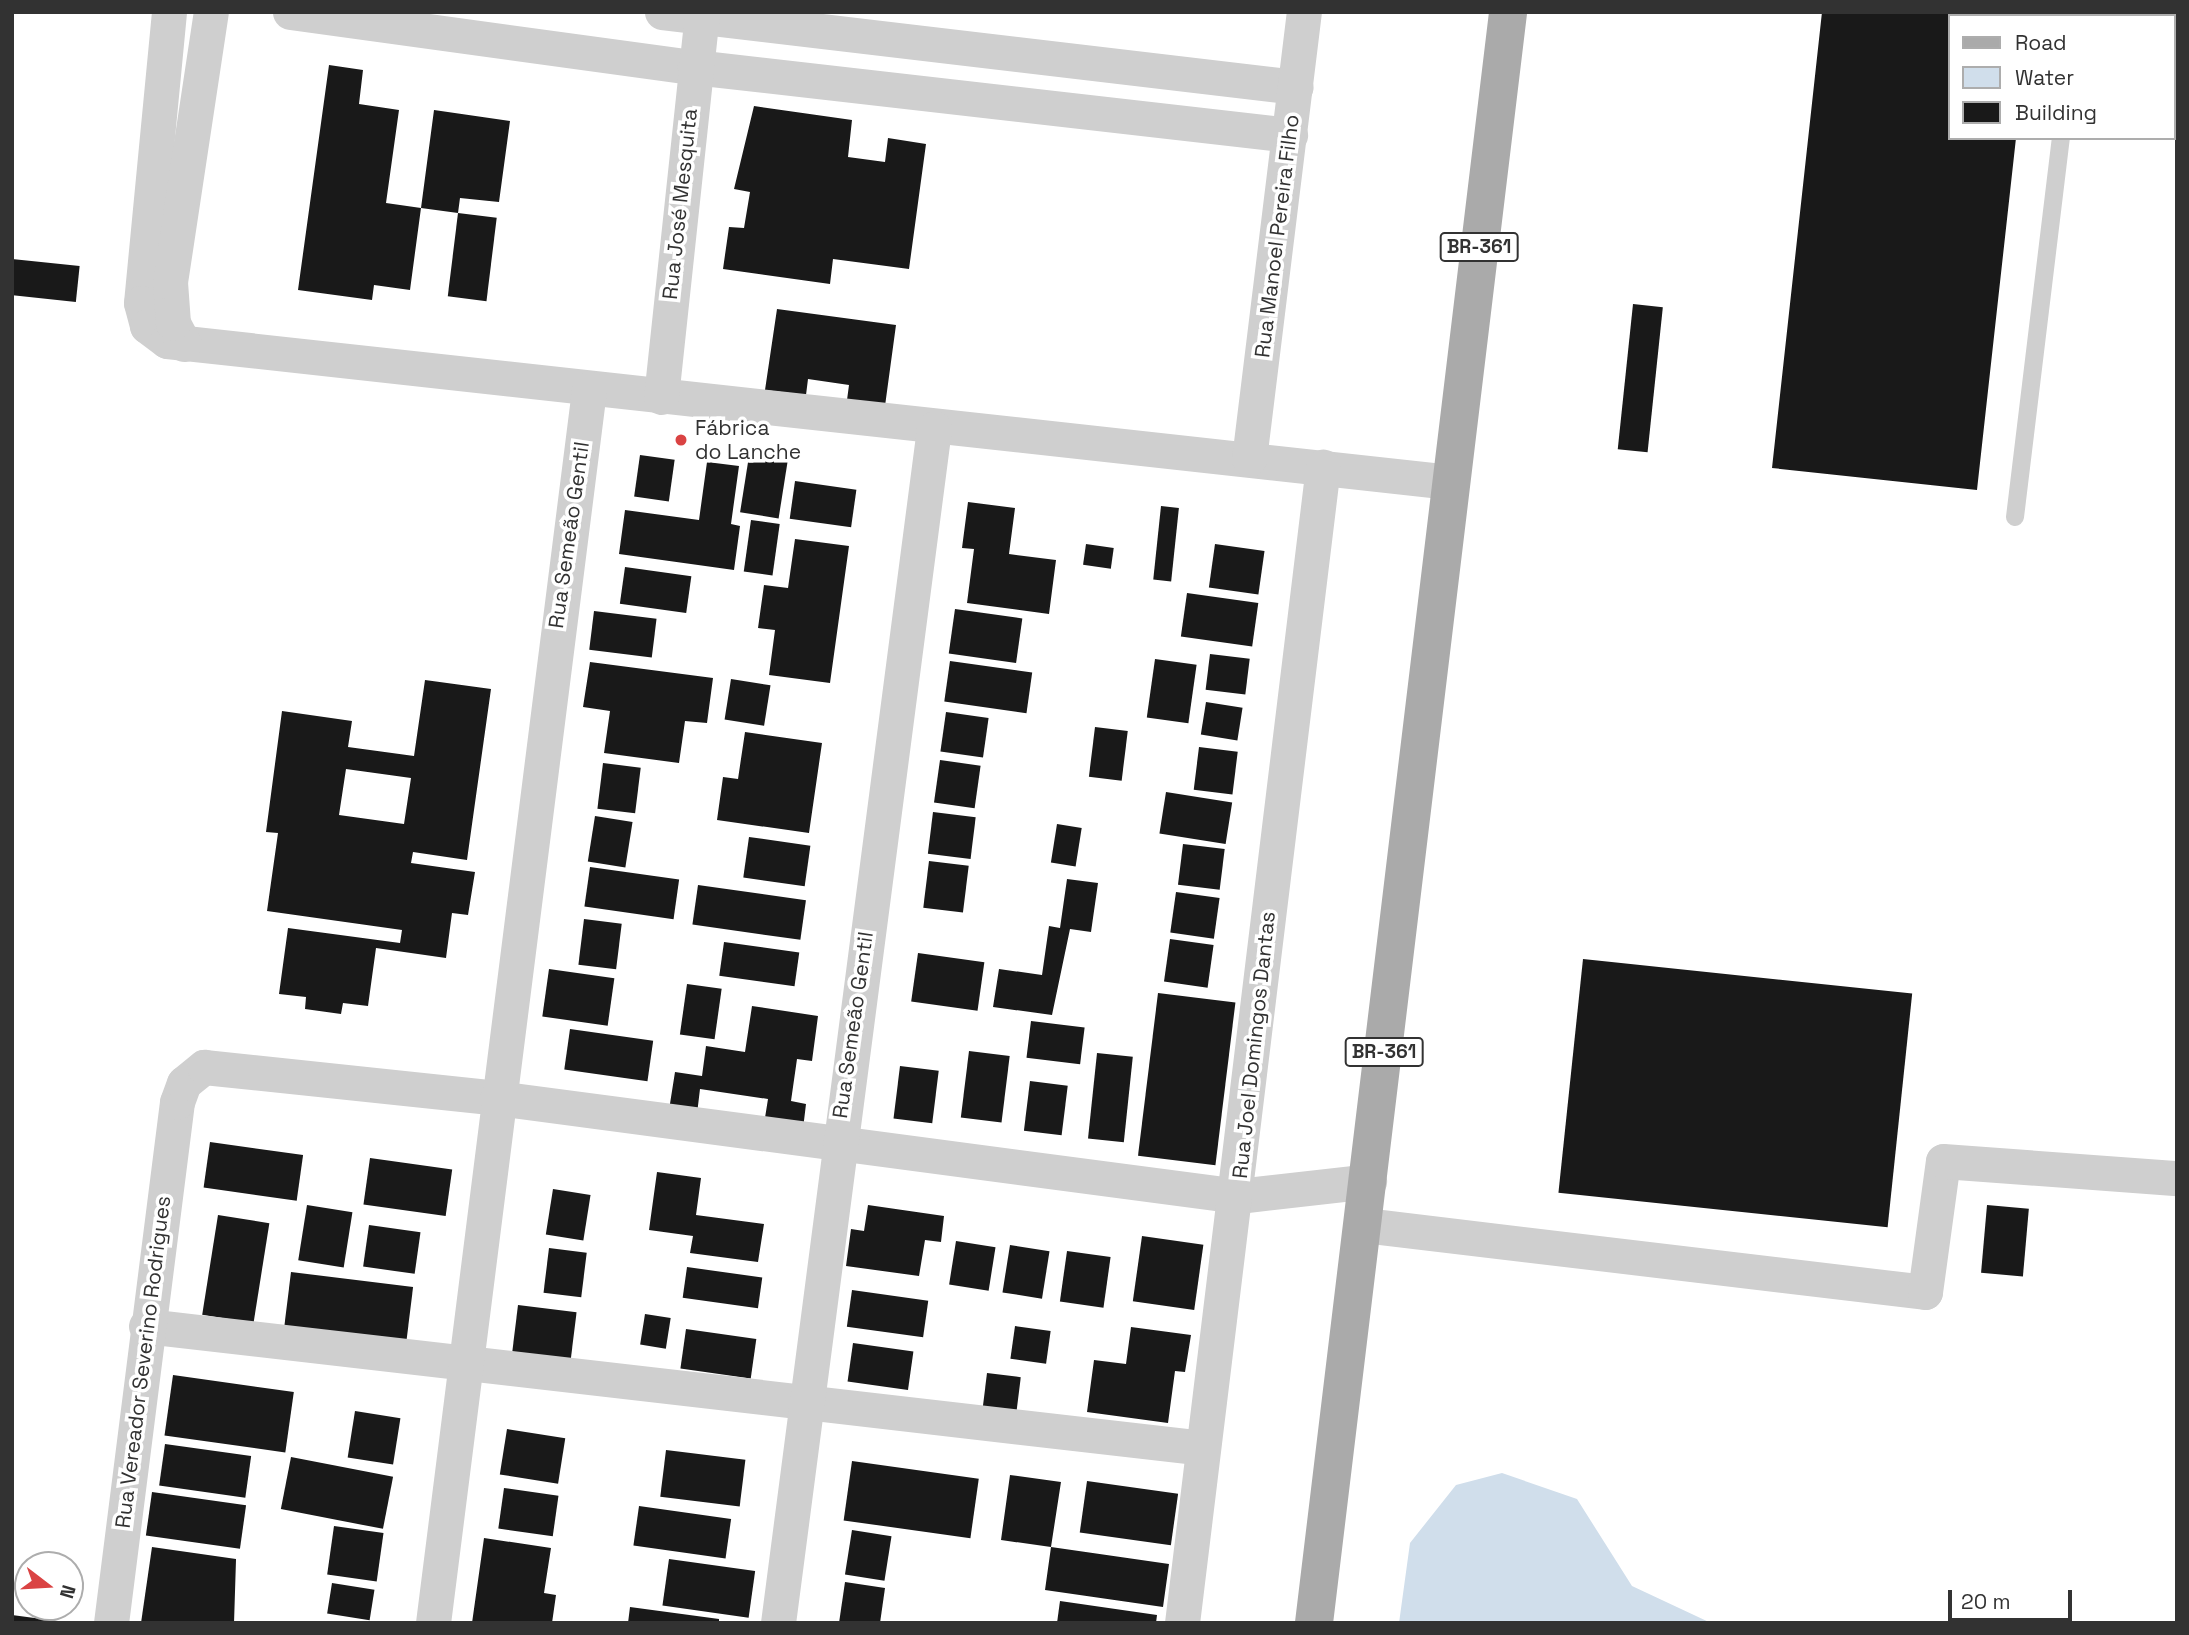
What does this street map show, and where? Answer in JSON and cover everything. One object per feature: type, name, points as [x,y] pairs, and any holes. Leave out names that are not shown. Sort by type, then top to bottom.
[{"type":"main road","name":"BR-361","points":[[1314,1623],[1508,12]]},
{"type":"street","points":[[169,12],[141,303],[156,336],[184,344],[314,354],[589,389],[934,428],[1450,482]]},
{"type":"street","points":[[184,344],[173,323],[170,282],[211,12]]},
{"type":"street","points":[[290,12],[694,67],[1290,135]]},
{"type":"street","points":[[663,12],[701,14],[1296,87]]},
{"type":"street","name":"Rua Manoel Pereira Filho","points":[[1249,459],[1304,12]]},
{"type":"street","name":"Rua José Mesquita","points":[[661,397],[701,14]]},
{"type":"street","name":"Rua Semeão Gentil","points":[[433,1623],[467,1363],[497,1098],[589,389]]},
{"type":"street","name":"Rua Semeão Gentil","points":[[778,1623],[837,1141],[934,428]]},
{"type":"street","name":"Rua Joel Domingos Dantas","points":[[1182,1623],[1238,1196],[1323,467]]},
{"type":"street","name":"Rua Vereador Severino Rodrigues","points":[[111,1623],[146,1326],[177,1102],[194,1072],[218,1065],[497,1098]]},
{"type":"street","points":[[497,1098],[1238,1196],[1369,1181]]},
{"type":"street","points":[[1364,1225],[1925,1292],[1943,1161],[2177,1178]]},
{"type":"street","points":[[146,1326],[1203,1448]]},
{"type":"lane","points":[[2015,517],[2061,140]]},
{"type":"water","points":[[1502,1473],[1577,1499],[1632,1586],[1711,1623],[1399,1623],[1410,1543],[1456,1485]]},
{"type":"building","points":[[1822,12],[2030,12],[1948,14],[1948,140],[2016,140],[1977,490],[1772,468]]},
{"type":"building","points":[[329,65],[363,70],[359,104],[399,110],[386,203],[421,208],[410,290],[374,285],[372,300],[298,290]]},
{"type":"building","points":[[754,106],[852,120],[848,157],[885,162],[888,138],[926,144],[909,269],[833,259],[830,284],[723,269],[729,227],[744,228],[750,192],[734,189]]},
{"type":"building","points":[[434,110],[510,121],[499,202],[460,198],[458,213],[421,208]]},
{"type":"building","points":[[458,213],[497,218],[486,301],[448,296]]},
{"type":"building","points":[[12,259],[80,266],[76,302],[12,295]]},
{"type":"building","points":[[1633,304],[1663,307],[1648,452],[1618,449]]},
{"type":"building","points":[[777,309],[896,325],[885,406],[847,400],[849,385],[808,379],[806,395],[765,390]]},
{"type":"building","points":[[640,455],[675,460],[669,501],[634,497]]},
{"type":"building","points":[[749,456],[788,462],[779,518],[740,512]]},
{"type":"building","points":[[707,462],[739,466],[731,524],[740,526],[734,570],[619,554],[625,510],[699,520]]},
{"type":"building","points":[[795,481],[856,490],[851,527],[790,519]]},
{"type":"building","points":[[968,502],[1015,508],[1009,554],[1056,560],[1049,614],[967,603],[974,549],[962,548]]},
{"type":"building","points":[[1161,506],[1179,508],[1171,581],[1153,580]]},
{"type":"building","points":[[751,520],[780,524],[772,576],[744,571]]},
{"type":"building","points":[[795,539],[849,546],[830,683],[769,675],[775,630],[758,628],[764,585],[788,588]]},
{"type":"building","points":[[1086,544],[1114,548],[1111,569],[1083,565]]},
{"type":"building","points":[[1215,544],[1265,551],[1258,595],[1209,588]]},
{"type":"building","points":[[625,567],[691,576],[686,613],[620,604]]},
{"type":"building","points":[[1187,593],[1258,603],[1252,647],[1181,637]]},
{"type":"building","points":[[955,609],[1022,618],[1016,663],[949,654]]},
{"type":"building","points":[[594,611],[657,619],[652,657],[589,650]]},
{"type":"building","points":[[1210,654],[1250,659],[1245,695],[1206,690]]},
{"type":"building","points":[[1155,659],[1197,665],[1188,723],[1147,717]]},
{"type":"building","points":[[950,661],[1032,673],[1026,713],[944,702]]},
{"type":"building","points":[[590,662],[713,678],[707,723],[685,721],[679,763],[604,753],[610,711],[583,707]]},
{"type":"building","points":[[731,679],[771,685],[764,726],[725,719]]},
{"type":"building","points":[[425,680],[491,689],[467,860],[413,852],[411,863],[475,872],[468,915],[452,913],[446,958],[376,948],[368,1006],[343,1003],[341,1014],[305,1009],[306,997],[279,994],[288,928],[400,943],[402,930],[267,911],[278,833],[266,832],[282,711],[352,721],[348,747],[414,756]],"holes":[[[346,769],[411,778],[404,824],[339,815]]]},
{"type":"building","points":[[1206,702],[1243,708],[1237,740],[1201,735]]},
{"type":"building","points":[[946,712],[989,718],[983,758],[940,752]]},
{"type":"building","points":[[1095,727],[1128,731],[1122,781],[1089,777]]},
{"type":"building","points":[[745,732],[822,743],[809,833],[717,820],[723,777],[738,779]]},
{"type":"building","points":[[1199,747],[1238,752],[1232,794],[1194,790]]},
{"type":"building","points":[[940,760],[981,766],[975,808],[934,803]]},
{"type":"building","points":[[603,763],[641,768],[635,813],[597,809]]},
{"type":"building","points":[[1166,792],[1232,802],[1226,844],[1159,833]]},
{"type":"building","points":[[933,812],[976,817],[971,859],[928,854]]},
{"type":"building","points":[[595,816],[633,822],[625,867],[588,861]]},
{"type":"building","points":[[1057,824],[1082,828],[1076,866],[1051,863]]},
{"type":"building","points":[[749,837],[810,846],[805,886],[743,878]]},
{"type":"building","points":[[1183,844],[1225,849],[1220,890],[1178,885]]},
{"type":"building","points":[[929,861],[969,866],[963,913],[923,908]]},
{"type":"building","points":[[590,867],[679,880],[674,919],[584,907]]},
{"type":"building","points":[[1067,879],[1098,883],[1091,932],[1070,929],[1052,1015],[993,1007],[999,969],[1042,975],[1049,926],[1060,928]]},
{"type":"building","points":[[698,885],[806,900],[800,940],[692,925]]},
{"type":"building","points":[[1176,892],[1220,898],[1214,939],[1170,933]]},
{"type":"building","points":[[584,919],[622,924],[616,969],[578,965]]},
{"type":"building","points":[[1170,939],[1214,945],[1208,988],[1164,982]]},
{"type":"building","points":[[724,942],[799,953],[795,986],[719,976]]},
{"type":"building","points":[[918,953],[984,962],[978,1011],[911,1002]]},
{"type":"building","points":[[1583,959],[1912,994],[1888,1227],[1558,1193]]},
{"type":"building","points":[[549,969],[614,978],[608,1026],[542,1017]]},
{"type":"building","points":[[687,984],[722,989],[715,1039],[680,1035]]},
{"type":"building","points":[[1158,993],[1235,1003],[1215,1165],[1138,1156]]},
{"type":"building","points":[[752,1006],[818,1016],[812,1061],[797,1059],[791,1101],[806,1104],[803,1129],[764,1124],[768,1099],[700,1089],[697,1114],[669,1110],[675,1072],[702,1076],[706,1046],[745,1052]]},
{"type":"building","points":[[1031,1021],[1085,1028],[1080,1064],[1026,1058]]},
{"type":"building","points":[[570,1029],[653,1041],[647,1081],[564,1070]]},
{"type":"building","points":[[969,1051],[1010,1056],[1002,1122],[961,1118]]},
{"type":"building","points":[[1097,1053],[1133,1057],[1124,1142],[1088,1139]]},
{"type":"building","points":[[900,1066],[939,1071],[932,1123],[894,1119]]},
{"type":"building","points":[[1030,1081],[1068,1086],[1062,1135],[1024,1131]]},
{"type":"building","points":[[210,1142],[303,1155],[297,1201],[204,1188]]},
{"type":"building","points":[[370,1158],[452,1170],[446,1216],[363,1205]]},
{"type":"building","points":[[657,1172],[701,1178],[696,1215],[764,1224],[758,1262],[690,1253],[693,1236],[649,1230]]},
{"type":"building","points":[[553,1189],[591,1195],[583,1240],[546,1234]]},
{"type":"building","points":[[307,1205],[352,1212],[344,1268],[298,1260]]},
{"type":"building","points":[[868,1205],[944,1216],[941,1242],[925,1240],[919,1276],[846,1266],[851,1229],[864,1231]]},
{"type":"building","points":[[1987,1205],[2029,1209],[2023,1276],[1981,1273]]},
{"type":"building","points":[[218,1215],[269,1223],[254,1323],[202,1315]]},
{"type":"building","points":[[369,1225],[420,1232],[415,1274],[363,1267]]},
{"type":"building","points":[[1142,1236],[1203,1245],[1194,1310],[1133,1301]]},
{"type":"building","points":[[956,1241],[996,1247],[989,1291],[949,1284]]},
{"type":"building","points":[[1010,1245],[1050,1251],[1042,1299],[1002,1292]]},
{"type":"building","points":[[549,1248],[587,1253],[581,1297],[544,1293]]},
{"type":"building","points":[[1067,1251],[1111,1257],[1103,1308],[1060,1302]]},
{"type":"building","points":[[687,1267],[762,1278],[758,1308],[683,1298]]},
{"type":"building","points":[[291,1272],[413,1287],[406,1344],[284,1329]]},
{"type":"building","points":[[852,1290],[928,1301],[923,1337],[847,1327]]},
{"type":"building","points":[[518,1305],[577,1312],[570,1362],[512,1355]]},
{"type":"building","points":[[645,1314],[671,1318],[666,1349],[640,1345]]},
{"type":"building","points":[[1015,1326],[1051,1331],[1046,1364],[1010,1359]]},
{"type":"building","points":[[1131,1327],[1191,1335],[1185,1372],[1175,1371],[1168,1423],[1087,1412],[1094,1360],[1126,1364]]},
{"type":"building","points":[[686,1329],[756,1339],[751,1378],[680,1369]]},
{"type":"building","points":[[853,1343],[913,1351],[908,1390],[848,1382]]},
{"type":"building","points":[[987,1373],[1021,1377],[1016,1413],[983,1409]]},
{"type":"building","points":[[173,1375],[294,1392],[285,1452],[165,1435]]},
{"type":"building","points":[[355,1411],[400,1418],[393,1465],[348,1457]]},
{"type":"building","points":[[507,1429],[565,1438],[558,1484],[500,1474]]},
{"type":"building","points":[[165,1444],[251,1456],[245,1498],[159,1486]]},
{"type":"building","points":[[666,1450],[745,1460],[740,1506],[660,1497]]},
{"type":"building","points":[[291,1457],[393,1477],[383,1529],[281,1509]]},
{"type":"building","points":[[852,1461],[979,1479],[970,1538],[844,1520]]},
{"type":"building","points":[[1010,1475],[1061,1482],[1051,1547],[1001,1540]]},
{"type":"building","points":[[1087,1481],[1178,1494],[1171,1545],[1080,1532]]},
{"type":"building","points":[[504,1488],[558,1496],[553,1536],[498,1529]]},
{"type":"building","points":[[152,1492],[246,1505],[240,1549],[146,1536]]},
{"type":"building","points":[[639,1506],[731,1519],[726,1559],[633,1546]]},
{"type":"building","points":[[334,1526],[384,1533],[377,1581],[327,1575]]},
{"type":"building","points":[[852,1530],[892,1536],[884,1581],[845,1574]]},
{"type":"building","points":[[484,1538],[551,1548],[544,1593],[556,1595],[552,1623],[472,1623]]},
{"type":"building","points":[[152,1547],[236,1559],[234,1623],[141,1623]]},
{"type":"building","points":[[1051,1547],[1169,1564],[1163,1607],[1045,1590]]},
{"type":"building","points":[[669,1559],[755,1571],[749,1618],[662,1606]]},
{"type":"building","points":[[845,1582],[885,1588],[880,1623],[839,1623]]},
{"type":"building","points":[[332,1583],[374,1590],[370,1620],[327,1614]]},
{"type":"building","points":[[1060,1601],[1157,1615],[1156,1623],[1057,1623]]},
{"type":"building","points":[[630,1607],[719,1619],[719,1623],[628,1623]]},
{"type":"building","points":[[12,1615],[14,1621],[57,1621],[57,1623],[12,1623]]},
{"type":"place","name":"Fábrica do Lanche","points":[[681,440]]}]
